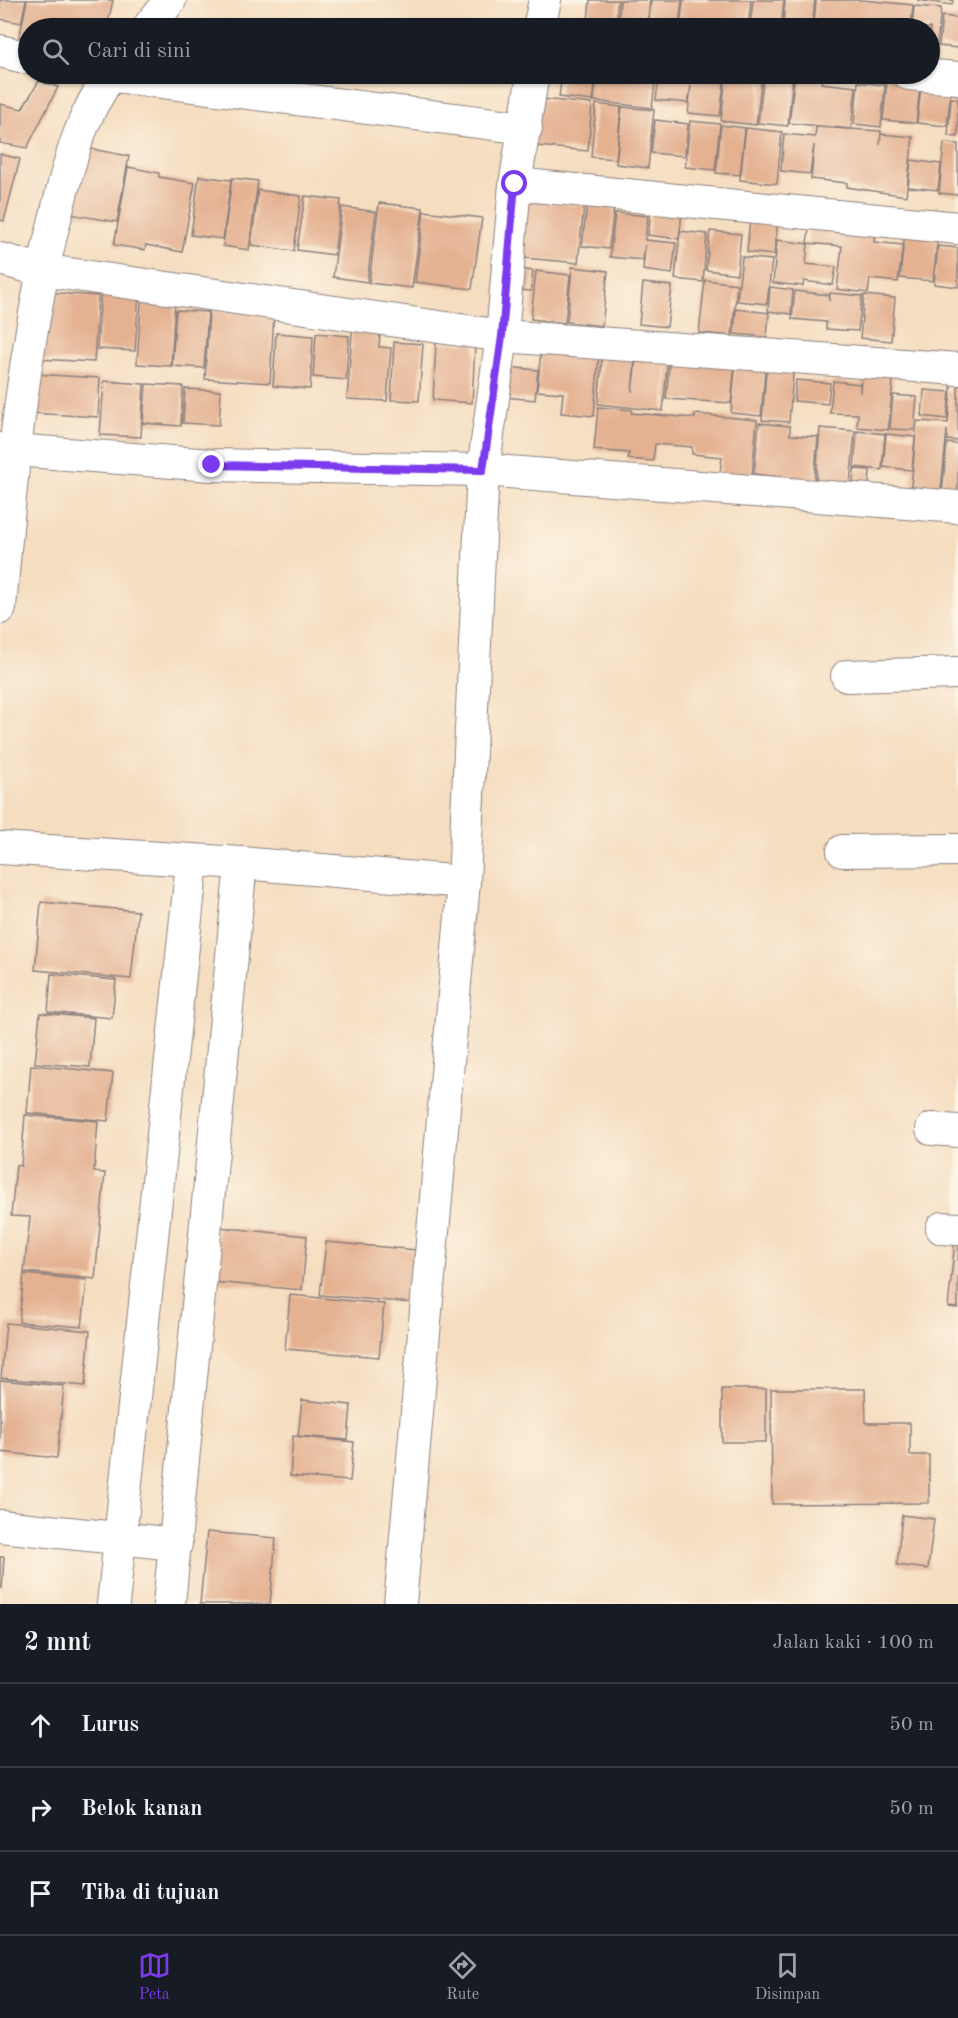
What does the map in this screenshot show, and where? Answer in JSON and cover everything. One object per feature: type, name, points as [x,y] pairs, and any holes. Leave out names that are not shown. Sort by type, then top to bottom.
[{"type":"street","points":[[156,18],[170,0]]},
{"type":"street","points":[[541,18],[545,0]]},
{"type":"street","points":[[0,51],[18,56]]},
{"type":"street","points":[[940,77],[958,78]]},
{"type":"street","points":[[0,608],[7,450],[41,270],[73,150],[87,111],[101,84]]},
{"type":"street","points":[[182,84],[526,129]]},
{"type":"street","points":[[400,1604],[464,882],[483,470],[502,336],[515,184],[532,84]]},
{"type":"street","points":[[515,184],[958,228]]},
{"type":"street","points":[[0,259],[41,270],[502,336],[958,369]]},
{"type":"street","points":[[7,450],[212,465],[483,470],[958,507]]},
{"type":"street","points":[[847,676],[958,673]]},
{"type":"street","points":[[0,848],[192,862],[241,863],[464,882]]},
{"type":"street","points":[[843,851],[958,850]]},
{"type":"street","points":[[112,1604],[192,862]]},
{"type":"street","points":[[169,1604],[241,863]]},
{"type":"street","points":[[0,1526],[176,1544]]},
{"type":"building","points":[[0,0],[26,0],[22,18],[18,18],[18,22],[0,19]]},
{"type":"building","points":[[27,0],[113,0],[109,18],[23,18]]},
{"type":"building","points":[[590,0],[618,0],[616,18],[588,18]]},
{"type":"building","points":[[620,0],[650,0],[648,18],[619,18]]},
{"type":"building","points":[[651,0],[682,0],[680,18],[649,18]]},
{"type":"building","points":[[683,0],[751,0],[749,18],[681,18]]},
{"type":"building","points":[[753,0],[784,0],[782,18],[751,18]]},
{"type":"building","points":[[785,0],[815,0],[813,18],[784,18]]},
{"type":"building","points":[[816,0],[863,0],[913,5],[912,18],[815,18]]},
{"type":"building","points":[[917,0],[953,0],[952,5]]},
{"type":"building","points":[[914,6],[941,8],[940,18],[913,18]]},
{"type":"building","points":[[942,16],[958,18],[958,48],[940,46]]},
{"type":"building","points":[[940,80],[952,81],[947,126],[917,123],[921,84],[940,84]]},
{"type":"building","points":[[37,84],[58,87],[27,148],[0,143],[0,104],[22,109]]},
{"type":"building","points":[[561,84],[595,84],[593,101],[559,97]]},
{"type":"building","points":[[596,84],[655,84],[652,108],[594,101]]},
{"type":"building","points":[[658,84],[724,84],[720,116],[688,113],[691,86],[688,103],[656,100]]},
{"type":"building","points":[[725,84],[761,84],[756,125],[721,121]]},
{"type":"building","points":[[763,84],[792,84],[788,126],[758,123]]},
{"type":"building","points":[[794,84],[856,87],[851,129],[789,123]]},
{"type":"building","points":[[858,84],[885,85],[881,127],[854,124]]},
{"type":"building","points":[[887,84],[920,84],[916,123],[883,120]]},
{"type":"building","points":[[532,98],[592,104],[588,151],[527,145]]},
{"type":"building","points":[[951,98],[958,99],[958,137],[948,136]]},
{"type":"building","points":[[596,104],[621,107],[616,159],[591,157]]},
{"type":"building","points":[[622,107],[654,110],[648,168],[616,164]]},
{"type":"building","points":[[655,120],[688,124],[685,156],[651,153]]},
{"type":"building","points":[[690,121],[720,124],[715,170],[685,167]]},
{"type":"building","points":[[721,125],[745,128],[740,175],[716,173]]},
{"type":"building","points":[[816,127],[881,131],[880,145],[881,134],[913,137],[906,196],[847,187],[847,183],[811,179],[814,145],[810,174],[781,171],[784,134],[815,137]]},
{"type":"building","points":[[746,128],[782,132],[777,184],[740,180]]},
{"type":"building","points":[[944,143],[958,144],[958,195],[939,193]]},
{"type":"building","points":[[75,146],[129,156],[117,222],[63,213]]},
{"type":"building","points":[[0,154],[20,159],[4,221],[0,220]]},
{"type":"building","points":[[911,160],[941,164],[938,190],[908,187]]},
{"type":"building","points":[[128,167],[159,173],[159,177],[195,183],[182,252],[146,245],[145,250],[114,245]]},
{"type":"building","points":[[199,176],[231,180],[223,239],[191,235]]},
{"type":"building","points":[[232,178],[258,181],[249,250],[223,246]]},
{"type":"building","points":[[258,190],[301,196],[294,251],[251,245]]},
{"type":"building","points":[[305,196],[341,200],[334,255],[297,250]]},
{"type":"building","points":[[520,199],[584,206],[578,263],[514,257]]},
{"type":"building","points":[[379,203],[423,208],[412,288],[369,283]]},
{"type":"building","points":[[587,204],[614,206],[609,249],[582,246]]},
{"type":"building","points":[[342,207],[376,212],[367,282],[333,277]]},
{"type":"building","points":[[651,210],[682,213],[679,239],[648,235]]},
{"type":"building","points":[[424,211],[482,218],[472,289],[415,282]]},
{"type":"building","points":[[615,213],[648,216],[645,240],[676,243],[672,274],[643,270],[645,245],[643,260],[610,257]]},
{"type":"building","points":[[750,217],[778,220],[774,255],[747,252]]},
{"type":"building","points":[[810,223],[875,232],[874,242],[903,245],[898,282],[870,279],[868,293],[837,289],[842,246],[807,243]]},
{"type":"building","points":[[905,230],[938,233],[933,281],[900,278]]},
{"type":"building","points":[[680,231],[707,234],[703,282],[675,279]]},
{"type":"building","points":[[710,231],[741,234],[737,274],[706,270]]},
{"type":"building","points":[[777,240],[808,244],[806,264],[836,267],[833,285],[804,281],[803,286],[773,283]]},
{"type":"building","points":[[938,246],[958,248],[958,287],[934,284]]},
{"type":"building","points":[[742,257],[772,260],[767,304],[737,301]]},
{"type":"building","points":[[572,267],[608,271],[602,326],[567,322]]},
{"type":"building","points":[[519,269],[533,271],[531,291],[517,290]]},
{"type":"building","points":[[536,271],[570,275],[565,323],[531,319]]},
{"type":"building","points":[[705,280],[737,284],[732,336],[699,333]]},
{"type":"building","points":[[643,283],[672,286],[667,327],[639,324]]},
{"type":"building","points":[[770,287],[793,290],[791,314],[768,311]]},
{"type":"building","points":[[101,288],[139,290],[135,351],[97,349]]},
{"type":"building","points":[[795,291],[829,295],[829,301],[830,293],[862,296],[858,331],[826,329],[826,322],[792,319]]},
{"type":"building","points":[[43,292],[98,296],[94,362],[38,359]]},
{"type":"building","points":[[864,295],[895,298],[891,341],[860,338]]},
{"type":"building","points":[[141,300],[175,302],[171,366],[137,364]]},
{"type":"building","points":[[736,309],[769,313],[767,337],[734,334]]},
{"type":"building","points":[[176,310],[208,312],[204,368],[172,366]]},
{"type":"building","points":[[209,310],[274,314],[270,383],[205,379]]},
{"type":"building","points":[[353,320],[381,323],[379,347],[391,348],[387,401],[347,399]]},
{"type":"building","points":[[276,333],[313,336],[310,389],[273,386]]},
{"type":"building","points":[[316,333],[349,336],[346,380],[313,377]]},
{"type":"building","points":[[394,342],[423,344],[419,401],[391,400]]},
{"type":"building","points":[[436,342],[475,344],[472,403],[433,400]]},
{"type":"building","points":[[603,347],[636,350],[632,392],[637,350],[668,353],[663,411],[598,404]]},
{"type":"building","points":[[541,351],[599,354],[594,416],[561,413],[563,393],[537,391]]},
{"type":"building","points":[[670,354],[735,363],[731,403],[666,399]]},
{"type":"building","points":[[736,358],[766,361],[761,416],[731,413]]},
{"type":"building","points":[[767,361],[794,363],[789,422],[762,420]]},
{"type":"building","points":[[506,367],[538,370],[535,400],[504,397]]},
{"type":"building","points":[[862,368],[894,371],[888,430],[857,427],[858,414],[830,413],[833,381],[860,384],[860,393]]},
{"type":"building","points":[[33,374],[100,378],[98,417],[31,413]]},
{"type":"building","points":[[952,377],[958,378],[958,441],[947,440],[947,430],[941,490],[911,487],[917,421],[948,423]]},
{"type":"building","points":[[796,380],[830,383],[828,404],[794,401]]},
{"type":"building","points":[[104,381],[144,384],[141,437],[100,435]]},
{"type":"building","points":[[146,384],[183,386],[181,426],[143,423]]},
{"type":"building","points":[[185,389],[221,391],[219,425],[183,423]]},
{"type":"building","points":[[924,390],[950,392],[947,419],[922,416]]},
{"type":"building","points":[[893,395],[917,397],[914,430],[890,429]]},
{"type":"building","points":[[598,407],[632,410],[631,413],[695,418],[695,414],[757,420],[752,476],[720,473],[722,457],[692,454],[692,447],[655,444],[653,461],[628,459],[629,453],[594,450]]},
{"type":"building","points":[[759,423],[790,426],[790,435],[818,437],[814,481],[754,474]]},
{"type":"building","points":[[820,428],[855,431],[850,484],[816,481]]},
{"type":"building","points":[[857,431],[885,434],[882,470],[854,467]]},
{"type":"building","points":[[886,434],[915,437],[912,470],[883,467]]},
{"type":"building","points":[[947,443],[958,444],[958,494],[942,493]]},
{"type":"building","points":[[854,469],[870,470],[869,484],[853,483]]},
{"type":"building","points":[[41,902],[138,911],[131,979],[35,970]]},
{"type":"building","points":[[51,974],[116,980],[112,1018],[48,1012]]},
{"type":"building","points":[[40,1013],[94,1018],[90,1067],[35,1063]]},
{"type":"building","points":[[31,1065],[113,1073],[108,1121],[27,1113]]},
{"type":"building","points":[[25,1115],[98,1121],[94,1172],[105,1173],[95,1279],[24,1272],[30,1217],[11,1216],[16,1165],[21,1166]]},
{"type":"building","points":[[218,1227],[307,1236],[302,1290],[213,1282]]},
{"type":"building","points":[[955,1241],[958,1241],[958,1308],[948,1307]]},
{"type":"building","points":[[326,1242],[417,1250],[412,1303],[320,1295]]},
{"type":"building","points":[[24,1274],[87,1280],[82,1327],[19,1322]]},
{"type":"building","points":[[290,1295],[384,1304],[379,1357],[285,1349]]},
{"type":"building","points":[[6,1323],[90,1331],[85,1386],[1,1378]]},
{"type":"building","points":[[0,1380],[64,1386],[57,1458],[0,1452]]},
{"type":"building","points":[[722,1389],[766,1389],[766,1442],[722,1442]]},
{"type":"building","points":[[771,1389],[865,1389],[866,1423],[910,1423],[910,1455],[929,1455],[929,1503],[772,1504]]},
{"type":"building","points":[[302,1400],[351,1405],[348,1440],[298,1436]]},
{"type":"building","points":[[293,1436],[354,1442],[350,1481],[290,1476]]},
{"type":"building","points":[[902,1515],[934,1519],[928,1569],[897,1565]]},
{"type":"building","points":[[207,1532],[276,1538],[270,1604],[200,1604]]},
{"type":"building","points":[[0,1557],[4,1557],[2,1588],[0,1588]]},
{"type":"route","points":[[212,465],[483,470],[502,336],[515,184]]}]
